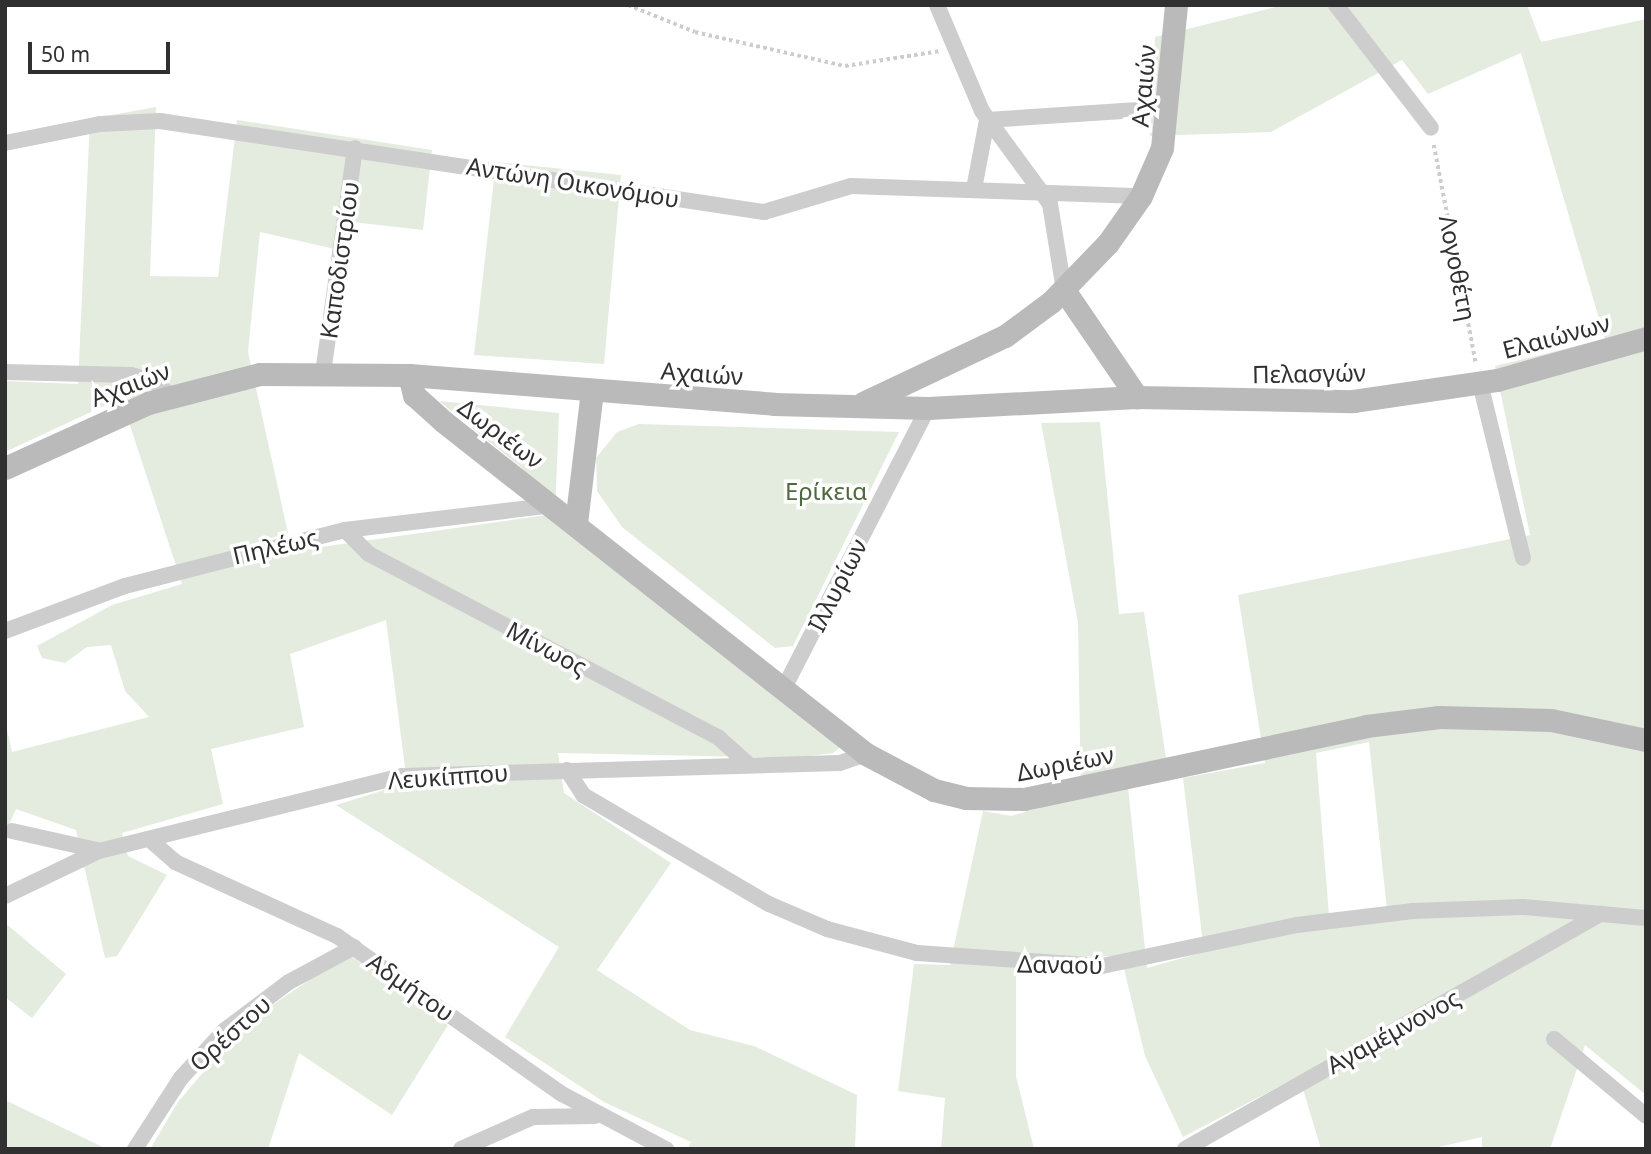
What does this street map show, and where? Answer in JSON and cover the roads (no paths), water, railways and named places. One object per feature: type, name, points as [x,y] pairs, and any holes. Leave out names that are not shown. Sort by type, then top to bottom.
[{"type":"main road","name":"Αχαιών","points":[[5,468],[170,395],[244,377],[323,373],[409,375],[592,391],[853,406],[983,349],[1064,290],[1141,197],[1163,148],[1169,108],[1176,5]]},
{"type":"main road","points":[[1064,290],[1137,397]]},
{"type":"main road","name":"Ελαιώνων","points":[[1480,383],[1646,338]]},
{"type":"main road","name":"Δωριέων","points":[[409,375],[414,395],[431,412],[554,505],[866,754],[934,790],[1003,800],[1439,717],[1551,720],[1646,740]]},
{"type":"main road","name":"Πελασγών","points":[[853,406],[928,408],[1137,397],[1353,401],[1480,383]]},
{"type":"main road","name":"Δωριέων","points":[[576,523],[592,391]]},
{"type":"street","points":[[936,5],[987,120],[1045,196],[1059,231],[1064,290]]},
{"type":"street","points":[[1336,5],[1431,128]]},
{"type":"street","points":[[987,120],[1169,108]]},
{"type":"street","name":"Αντώνη Οικονόμου","points":[[5,144],[150,120],[355,148],[764,212],[851,186],[974,189],[1045,196],[1141,197]]},
{"type":"street","points":[[974,189],[987,120]]},
{"type":"street","name":"Καποδιστρίου","points":[[323,373],[355,148]]},
{"type":"street","points":[[5,372],[131,375],[153,381],[170,395]]},
{"type":"street","points":[[1480,383],[1522,558]]},
{"type":"street","name":"Ιλλυρίων","points":[[784,688],[928,408]]},
{"type":"street","name":"Πηλέως","points":[[5,631],[125,586],[345,530],[554,505]]},
{"type":"street","name":"Μίνωος","points":[[345,530],[369,554],[719,738],[750,765]]},
{"type":"street","name":"Λευκίππου","points":[[5,896],[99,851],[417,774],[840,763],[866,754]]},
{"type":"street","name":"Δαναού","points":[[567,769],[583,795],[756,898],[827,929],[917,953],[1102,966],[1385,913],[1498,907],[1646,918]]},
{"type":"street","points":[[12,831],[99,851]]},
{"type":"street","name":"Αδμήτου","points":[[149,839],[175,862],[287,909],[354,947],[601,1117],[666,1149]]},
{"type":"street","name":"Αγαμέμνονος","points":[[1185,1149],[1601,913]]},
{"type":"street","name":"Ορέστου","points":[[135,1149],[181,1078],[240,1017],[354,947]]},
{"type":"street","points":[[1554,1039],[1646,1116]]},
{"type":"street","points":[[461,1149],[533,1117],[601,1117]]},
{"type":"park label","name":"Ερίκεια","points":[[826,491]]}]
